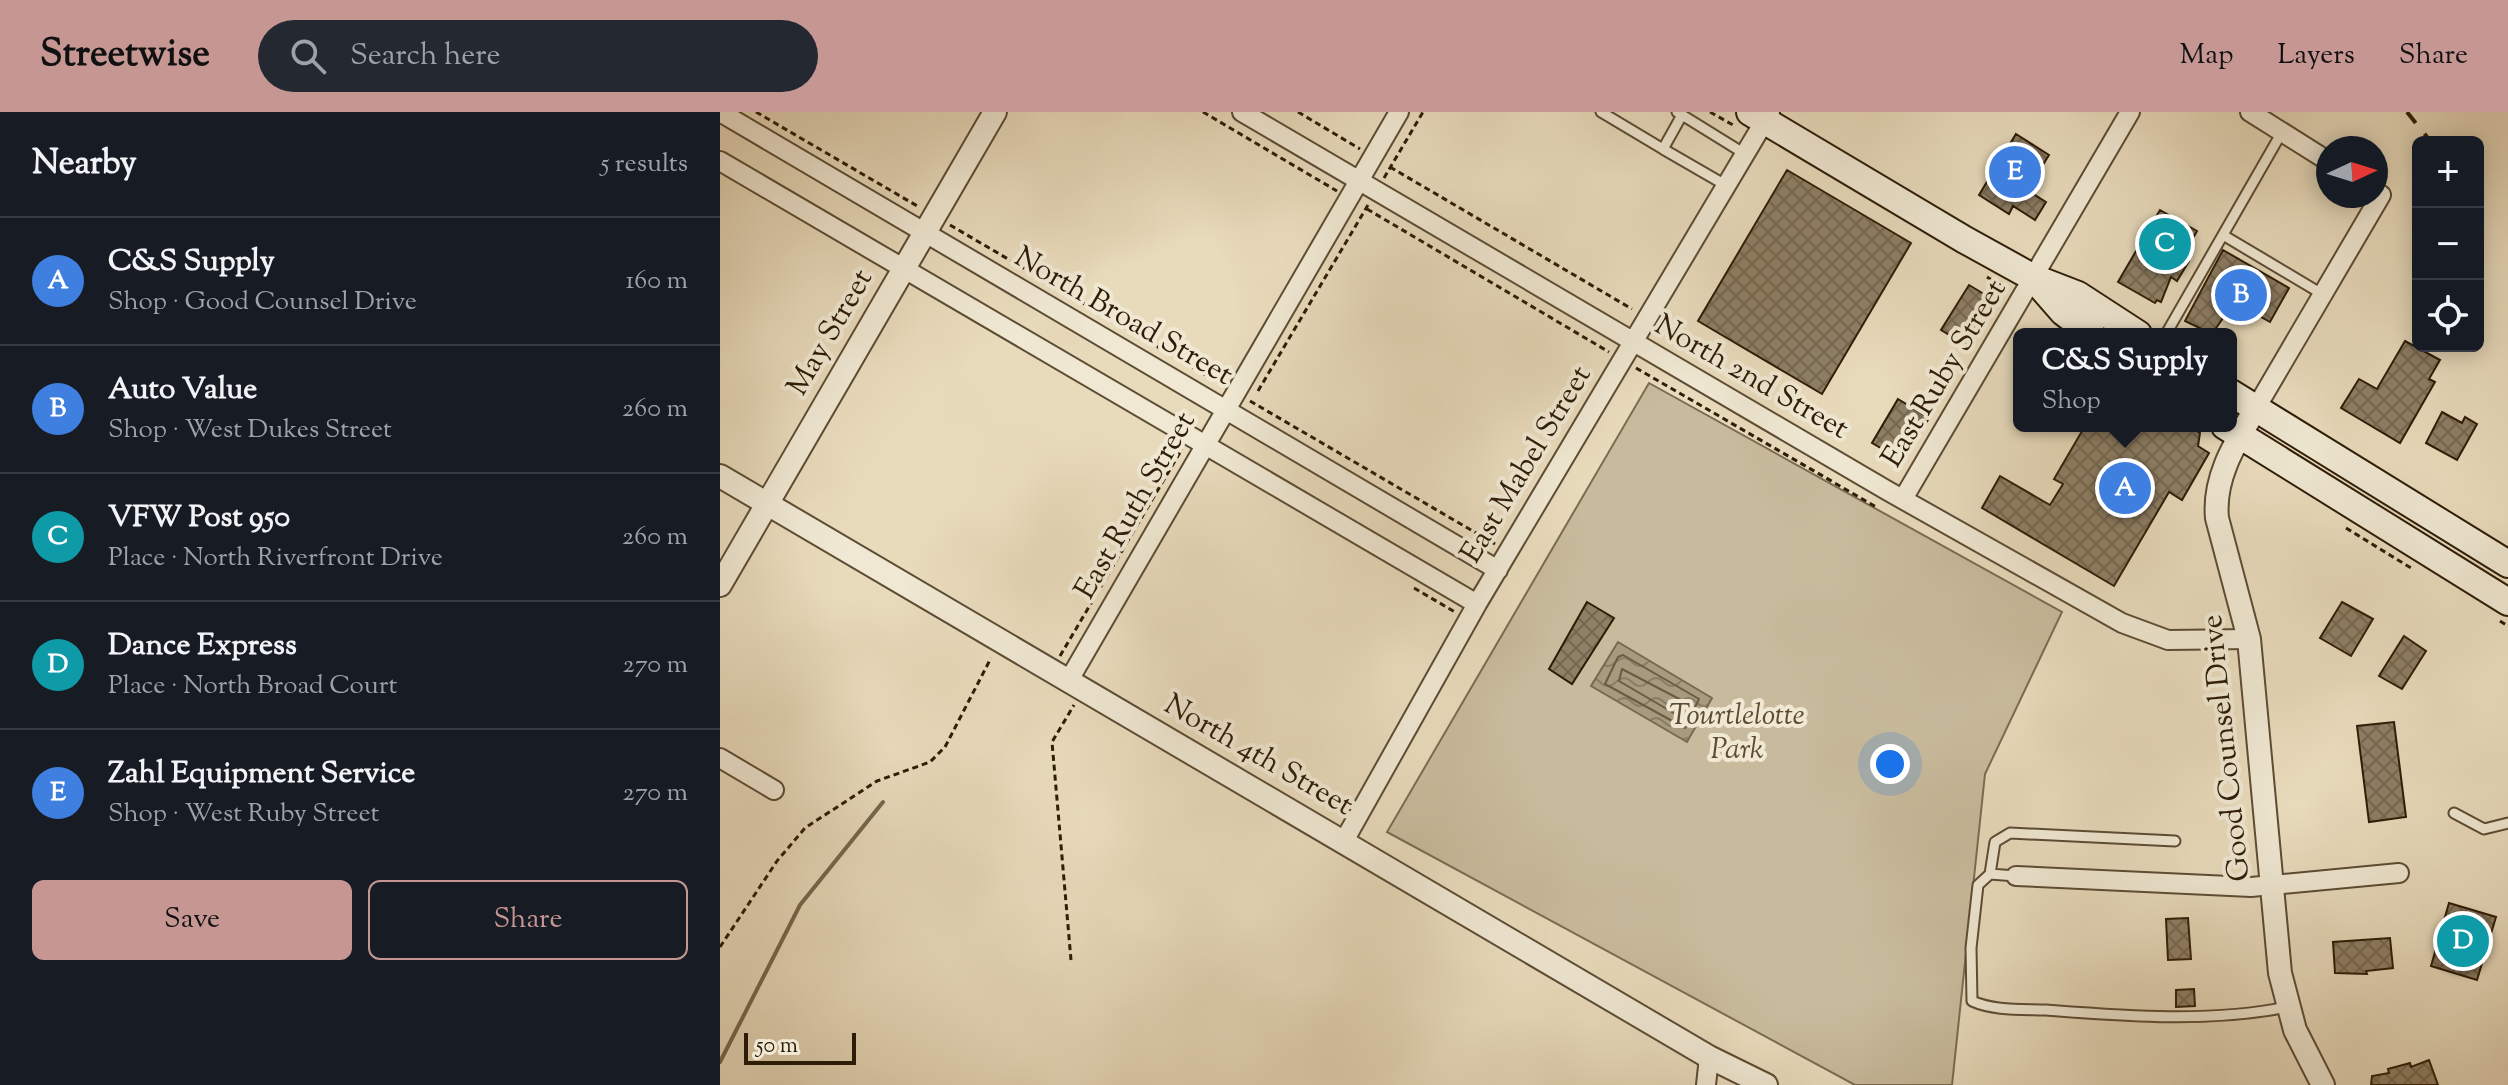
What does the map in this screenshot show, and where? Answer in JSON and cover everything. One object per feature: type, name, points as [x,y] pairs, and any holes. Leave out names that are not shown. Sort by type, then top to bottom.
[{"type":"main road","points":[[1762,115],[2034,278],[2078,295],[2129,328]]},
{"type":"main road","points":[[2034,278],[2063,312],[2084,328]]},
{"type":"main road","points":[[2237,397],[2508,564]]},
{"type":"main road","points":[[2235,432],[2508,602]]},
{"type":"street","name":"North Broad Street","points":[[720,112],[930,224],[1224,408],[1498,570]]},
{"type":"street","name":"May Street","points":[[720,585],[995,112]]},
{"type":"street","name":"North 2nd Street","points":[[1242,112],[1903,499],[2145,634],[2193,642],[2249,639]]},
{"type":"street","name":"East Ruth Street","points":[[1069,680],[1233,391],[1399,112]]},
{"type":"street","name":"East Ruby Street","points":[[1903,499],[2130,112]]},
{"type":"street","points":[[2250,112],[2316,153]]},
{"type":"street","name":"East Mabel Street","points":[[1344,841],[1477,604],[1727,186],[1762,115]]},
{"type":"street","points":[[720,161],[1477,604]]},
{"type":"street","points":[[2256,408],[2370,208]]},
{"type":"street","name":"Good Counsel Drive","points":[[2237,427],[2256,408]]},
{"type":"street","name":"Good Counsel Drive","points":[[2233,432],[2215,499],[2249,639],[2277,950],[2287,1007],[2305,1054],[2323,1085]]},
{"type":"street","name":"North 4th Street","points":[[720,476],[1709,1057],[1766,1085]]},
{"type":"street","points":[[720,758],[774,790]]},
{"type":"street","points":[[2016,876],[2175,885],[2272,885],[2399,873]]},
{"type":"street","points":[[1706,1085],[1709,1057]]},
{"type":"lane","points":[[1601,112],[1727,186]]},
{"type":"lane","points":[[1663,149],[1679,114],[1745,154]]},
{"type":"lane","points":[[2169,328],[2282,132]]},
{"type":"lane","points":[[2223,235],[2322,294]]},
{"type":"lane","points":[[2454,813],[2484,829],[2508,823]]},
{"type":"lane","points":[[1990,874],[1995,842],[2010,833],[2175,841]]},
{"type":"lane","points":[[2016,876],[1990,874],[1983,878],[1975,895],[1972,1001],[2002,1007],[2135,1015],[2248,1015],[2287,1007]]},
{"type":"path","points":[[756,112],[930,224],[1233,391],[1509,552]]},
{"type":"path","points":[[1203,112],[1878,508]]},
{"type":"path","points":[[1298,112],[1672,333]]},
{"type":"path","points":[[720,947],[777,861],[805,828],[877,781],[930,762],[945,747],[976,683],[1002,641]]},
{"type":"path","points":[[1071,960],[1052,742],[1074,705]]},
{"type":"green space","name":"Tourtlelotte Park","points":[[1649,383],[2062,612],[1985,774],[1952,1085],[1855,1085],[1387,832]]},
{"type":"water","points":[[1618,642],[1712,698],[1687,742],[1591,686]]},
{"type":"building","points":[[2016,134],[2049,155],[2027,190],[2046,202],[2035,220],[2013,206],[2009,214],[1979,195]]},
{"type":"building","points":[[1787,170],[1911,243],[1822,394],[1698,321]]},
{"type":"building","points":[[2160,210],[2197,231],[2182,257],[2189,261],[2177,281],[2171,277],[2161,302],[2157,300],[2155,303],[2118,282]]},
{"type":"building","points":[[2223,250],[2289,288],[2270,322],[2234,302],[2216,328],[2200,328],[2185,321]]},
{"type":"building","points":[[1969,285],[1997,302],[1969,347],[1941,330]]},
{"type":"building","points":[[2405,341],[2412,345],[2412,352],[2425,352],[2440,360],[2429,379],[2435,382],[2400,443],[2341,408],[2359,379],[2377,389]]},
{"type":"building","points":[[1898,399],[1929,418],[1903,461],[1872,443]]},
{"type":"building","points":[[2442,412],[2462,423],[2465,417],[2477,424],[2457,460],[2426,443]]},
{"type":"building","points":[[2081,432],[2198,432],[2198,446],[2209,453],[2182,500],[2169,492],[2114,586],[1982,508],[2000,476],[2050,505],[2063,484],[2054,479]]},
{"type":"building","points":[[1587,602],[1614,618],[1572,684],[1549,669]]},
{"type":"building","points":[[2342,602],[2373,619],[2351,656],[2320,638]]},
{"type":"building","points":[[2404,636],[2426,651],[2402,689],[2379,676]]},
{"type":"building","points":[[2394,722],[2406,817],[2369,822],[2357,726]]},
{"type":"building","points":[[2449,903],[2496,917],[2477,980],[2431,966]]},
{"type":"building","points":[[2188,918],[2191,959],[2168,960],[2166,919]]},
{"type":"building","points":[[2390,938],[2393,968],[2366,971],[2367,974],[2335,973],[2333,942]]},
{"type":"building","points":[[2194,989],[2195,1006],[2176,1007],[2176,990]]},
{"type":"building","points":[[2429,1060],[2438,1085],[2371,1085],[2372,1076],[2389,1073],[2388,1069],[2410,1063],[2411,1067]]},
{"type":"waterway","points":[[720,1062],[800,905],[883,802]]},
{"type":"railway","points":[[2407,112],[2426,136]]},
{"type":"place","name":"Zahl Equipment Service","points":[[2015,172]]},
{"type":"place","name":"VFW Post 950","points":[[2165,244]]},
{"type":"place","name":"Auto Value","points":[[2241,295]]},
{"type":"place","name":"C&S Supply","points":[[2125,488]]},
{"type":"place","name":"Dance Express","points":[[2463,941]]}]
